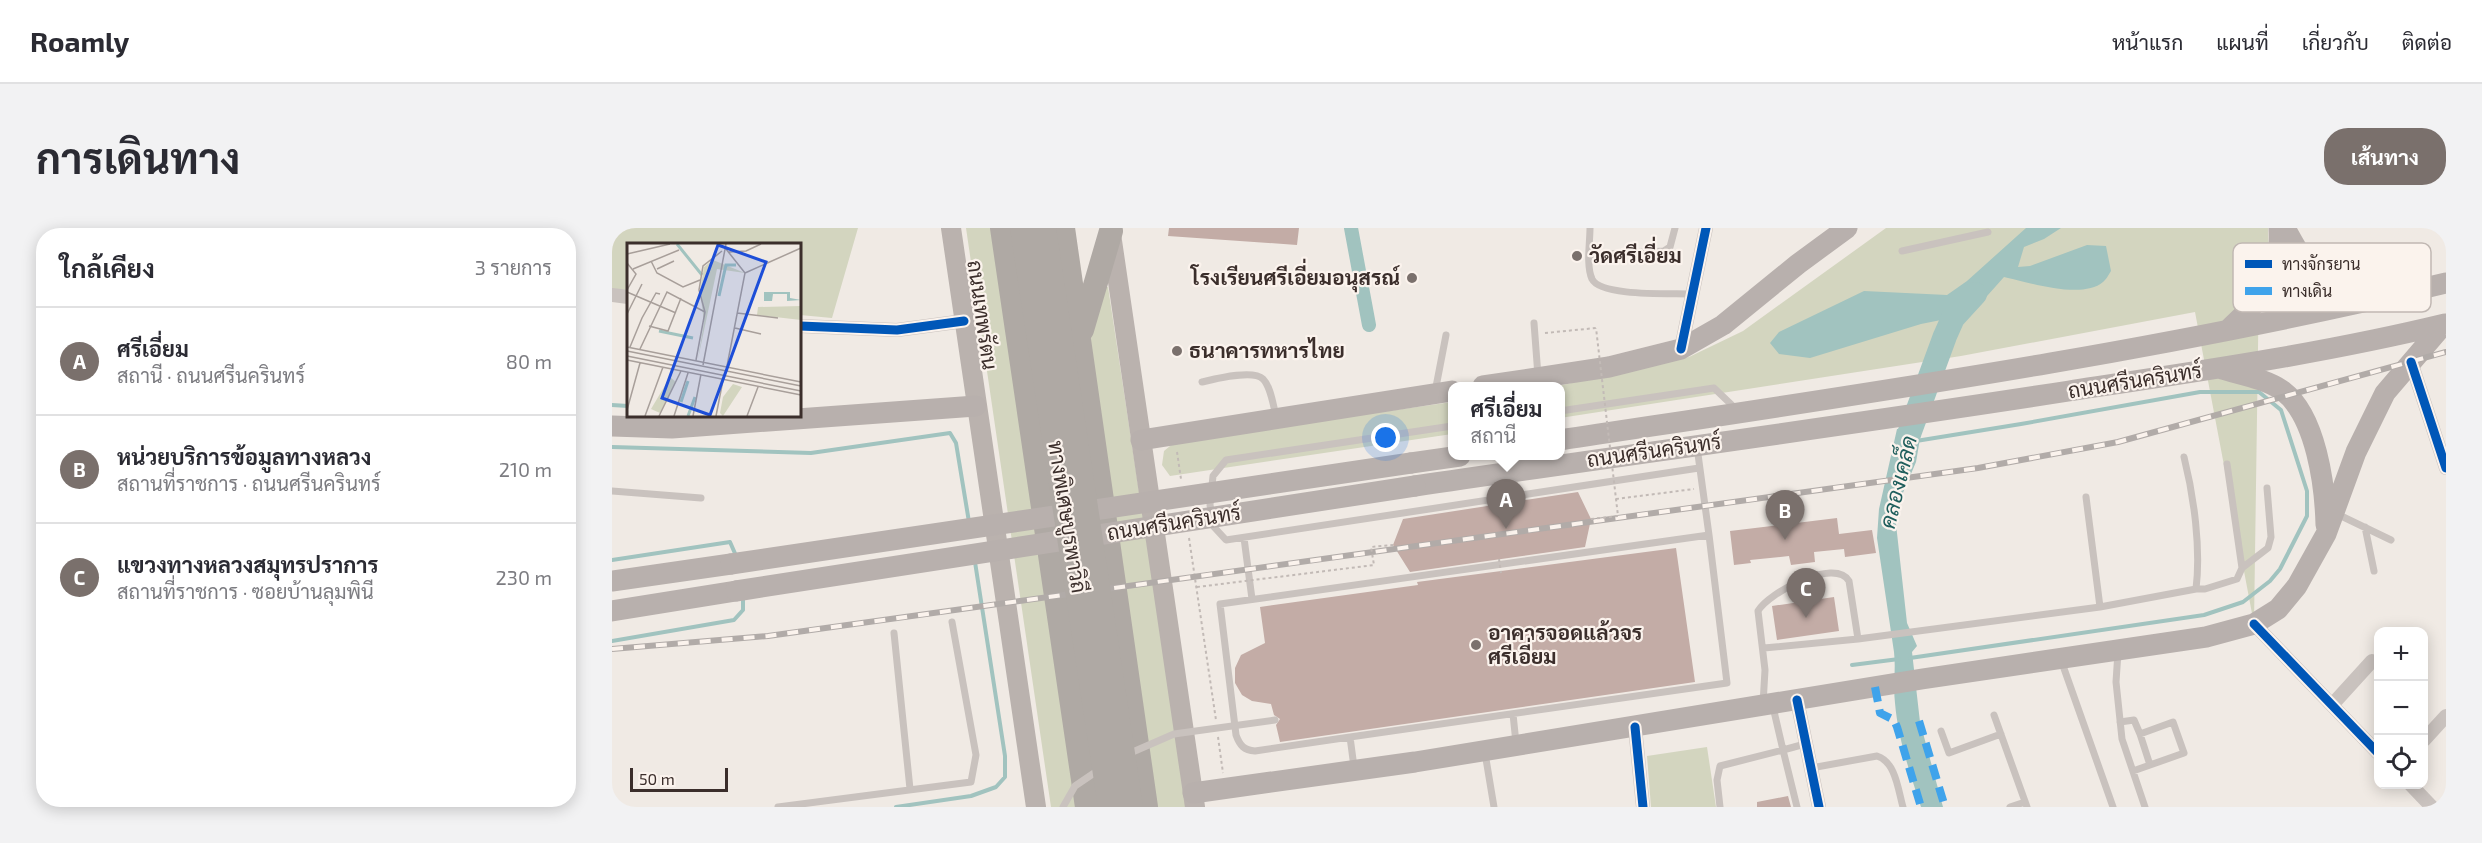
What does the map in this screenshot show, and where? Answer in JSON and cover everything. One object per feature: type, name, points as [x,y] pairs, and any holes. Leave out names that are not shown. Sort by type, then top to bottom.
[{"type":"highway","name":"ถนนเทพรัตน","points":[[1002,228],[1087,807]]},
{"type":"highway","points":[[1009,228],[1097,807]]},
{"type":"highway","name":"ทางพิเศษบูรพาวิถี","points":[[1022,228],[1110,807]]},
{"type":"highway","name":"ทางพิเศษบูรพาวิถี","points":[[1044,228],[1131,807]]},
{"type":"highway","points":[[1063,228],[1146,807]]},
{"type":"highway","points":[[1080,337],[1110,230]]},
{"type":"main road","name":"ถนนเทพรัตน","points":[[951,228],[1036,807]]},
{"type":"main road","points":[[1514,382],[1609,367],[1682,349],[1723,325],[1798,264],[1847,228]]},
{"type":"main road","points":[[2279,228],[2280,243]]},
{"type":"main road","points":[[2285,228],[2293,243]]},
{"type":"main road","points":[[1110,230],[1194,800],[1354,771],[1922,679],[2206,637],[2254,624],[2278,609],[2297,586],[2326,534],[2356,452],[2385,393],[2445,324]]},
{"type":"main road","name":"ถนนศรีนครินทร์","points":[[2431,287],[2446,284]]},
{"type":"main road","points":[[2227,331],[2247,312]]},
{"type":"main road","name":"ถนนศรีนครินทร์","points":[[1565,439],[1949,381],[2227,331],[2317,312]]},
{"type":"main road","name":"ถนนศรีนครินทร์","points":[[612,611],[1415,486],[1929,413],[2216,368],[2372,341],[2445,324]]},
{"type":"main road","points":[[2216,368],[2256,378],[2283,391],[2301,410],[2313,441],[2323,491],[2326,534]]},
{"type":"main road","points":[[1142,440],[1443,393]]},
{"type":"main road","points":[[612,426],[672,428],[976,406]]},
{"type":"main road","name":"ถนนศรีนครินทร์","points":[[612,581],[1448,458]]},
{"type":"street","points":[[1682,349],[1706,228]]},
{"type":"street","points":[[612,295],[627,297]]},
{"type":"street","points":[[801,326],[897,330],[964,321]]},
{"type":"street","points":[[2411,362],[2446,468]]},
{"type":"street","points":[[2254,624],[2374,748]]},
{"type":"street","points":[[2332,705],[2372,661]]},
{"type":"street","points":[[1797,700],[1820,807]]},
{"type":"street","points":[[2428,736],[2446,716]]},
{"type":"street","points":[[1635,727],[1643,807]]},
{"type":"street","points":[[2415,789],[2432,807]]},
{"type":"lane","points":[[1590,228],[1590,271],[1593,282],[1602,288],[1615,291],[1692,294]]},
{"type":"lane","points":[[1590,255],[1664,251],[1670,247],[1675,228]]},
{"type":"lane","points":[[1954,228],[1956,238]]},
{"type":"lane","points":[[1902,251],[1988,232]]},
{"type":"lane","points":[[1534,323],[1538,378]]},
{"type":"lane","points":[[1443,393],[1446,335]]},
{"type":"lane","points":[[1202,382],[1253,374],[1262,377],[1267,384],[1277,418]]},
{"type":"lane","points":[[1565,410],[1714,388],[1741,413]]},
{"type":"lane","points":[[1448,427],[1226,460],[1213,476],[1210,505],[1214,527],[1227,540],[1244,538],[1699,468]]},
{"type":"lane","points":[[1696,445],[1709,535],[1727,683],[1255,751],[1246,750],[1239,744],[1220,604],[1709,535]]},
{"type":"lane","points":[[2184,458],[2192,486],[2198,572],[2196,589]]},
{"type":"lane","points":[[2227,464],[2242,568]]},
{"type":"lane","points":[[1764,648],[1858,639],[2100,607],[2205,589],[2237,579],[2242,568],[2268,548],[2271,537],[2267,488]]},
{"type":"lane","points":[[612,491],[701,498]]},
{"type":"lane","points":[[2086,497],[2100,607]]},
{"type":"lane","points":[[2334,513],[2391,540]]},
{"type":"lane","points":[[2365,527],[2374,571]]},
{"type":"lane","points":[[1244,538],[1252,599]]},
{"type":"lane","points":[[1797,807],[1783,750],[1768,705],[1764,648],[1758,610],[1761,604],[1793,585],[1818,574],[1840,573],[1849,581],[1858,639]]},
{"type":"lane","points":[[778,807],[971,782],[976,755],[952,622]]},
{"type":"lane","points":[[894,633],[910,789]]},
{"type":"lane","points":[[2118,650],[2116,682],[2122,739],[2145,807]]},
{"type":"lane","points":[[2061,658],[2113,807]]},
{"type":"lane","points":[[1513,714],[1516,746]]},
{"type":"lane","points":[[1994,715],[2026,804],[2010,807]]},
{"type":"lane","points":[[1063,807],[1071,791],[1087,776],[1147,744],[1174,734],[1275,720]]},
{"type":"lane","points":[[2120,722],[2134,720],[2150,765]]},
{"type":"lane","points":[[2133,771],[2184,753],[2173,723],[2140,734]]},
{"type":"lane","points":[[1941,731],[1949,753],[2001,734]]},
{"type":"lane","points":[[1350,737],[1354,771]]},
{"type":"lane","points":[[1720,807],[1716,780],[1720,766],[1805,744]]},
{"type":"lane","points":[[1484,751],[1494,807]]},
{"type":"lane","points":[[1811,768],[1877,756],[1883,758],[1892,768],[1903,807]]},
{"type":"path","points":[[1535,334],[1596,328],[1618,516],[1592,519]]},
{"type":"path","points":[[1616,499],[1702,488]]},
{"type":"path","points":[[1189,535],[1205,647]]},
{"type":"path","points":[[1197,587],[1374,565],[1371,547],[1394,545]]},
{"type":"path","points":[[1499,559],[1501,573]]},
{"type":"green space","points":[[612,228],[858,228],[832,318],[801,315],[801,243],[627,243],[627,291],[612,289]]},
{"type":"green space","points":[[966,228],[994,228],[1079,807],[1051,807]]},
{"type":"green space","points":[[1886,228],[2268,228],[2268,243],[2233,243],[2233,312],[2259,312],[2254,624],[2195,312],[1961,356],[1565,417],[1565,384],[1689,357],[1743,331]]},
{"type":"green space","points":[[1102,287],[1108,287],[1187,807],[1151,807],[1088,352]]},
{"type":"green space","points":[[1448,403],[1448,435],[1170,476],[1162,465],[1164,451],[1176,441]]},
{"type":"green space","points":[[1707,747],[1716,807],[1651,807],[1647,756]]},
{"type":"water","points":[[2026,228],[2061,228],[2044,239],[2024,247],[2018,267],[2030,266],[2087,245],[2106,246],[2111,271],[2103,282],[2082,290],[2040,286],[2004,277],[1971,314],[1921,324],[1810,358],[1779,354],[1770,343],[1779,332],[1864,291],[1947,295],[1967,281]]},
{"type":"water","points":[[1922,427],[1916,462],[1897,507],[1896,524],[1907,623],[1917,646],[1912,652],[1920,722],[1943,807],[1921,807],[1902,743],[1895,703],[1894,652],[1877,538],[1879,509],[1897,429]]},
{"type":"building","points":[[1169,228],[1299,228],[1297,245],[1168,236]]},
{"type":"building","points":[[1578,492],[1591,519],[1585,547],[1410,572],[1393,545],[1403,519]]},
{"type":"building","points":[[1837,518],[1839,534],[1872,530],[1876,553],[1845,557],[1844,549],[1814,552],[1815,562],[1791,565],[1789,556],[1750,560],[1751,563],[1734,565],[1730,531]]},
{"type":"building","name":"อาคารจอดแล้วจร ศรีเอี่ยม","points":[[1676,548],[1695,682],[1280,742],[1276,725],[1280,719],[1274,715],[1271,704],[1252,701],[1242,695],[1235,683],[1235,668],[1241,655],[1265,643],[1260,607],[1418,585],[1417,582]]},
{"type":"building","points":[[1834,597],[1839,631],[1777,640],[1772,606]]},
{"type":"building","points":[[1788,796],[1791,807],[1757,807],[1757,802]]},
{"type":"waterway","points":[[1351,228],[1369,325]]},
{"type":"waterway","name":"คลองเคล็ด","points":[[1909,434],[1953,318],[1975,294]]},
{"type":"waterway","points":[[1910,658],[2204,615],[2243,602],[2270,581],[2280,569],[2307,516],[2307,491],[2281,410],[2259,392],[2200,392],[1916,441]]},
{"type":"waterway","points":[[612,405],[627,406]]},
{"type":"waterway","points":[[612,447],[811,453],[950,433],[956,443],[969,522]]},
{"type":"waterway","points":[[612,560],[730,542],[737,558]]},
{"type":"waterway","points":[[896,807],[971,796],[996,787],[1005,777],[1005,756],[975,562]]},
{"type":"waterway","points":[[612,641],[734,620],[743,610],[743,598]]},
{"type":"waterway","points":[[1852,665],[1899,659]]},
{"type":"railway","points":[[612,649],[768,636],[1978,468],[2118,442],[2446,352]]},
{"type":"marked path","points":[[1875,687],[1880,713],[1894,720],[1897,727],[1921,807]]},
{"type":"marked path","points":[[1919,721],[1945,807]]},
{"type":"cycle path","points":[[1681,349],[1706,228]]},
{"type":"cycle path","points":[[801,326],[897,330],[964,321]]},
{"type":"cycle path","points":[[2411,362],[2446,468]]},
{"type":"cycle path","points":[[2254,624],[2374,749]]},
{"type":"cycle path","points":[[1797,700],[1819,807]]},
{"type":"cycle path","points":[[1635,727],[1643,807]]},
{"type":"place","name":"วัดศรีเอี่ยม","points":[[1577,256]]},
{"type":"place","name":"โรงเรียนศรีเอี่ยมอนุสรณ์","points":[[1412,278]]},
{"type":"place","name":"ธนาคารทหารไทย","points":[[1177,351]]},
{"type":"place","name":"ศรีเอี่ยม","points":[[1506,529]]},
{"type":"place","name":"หน่วยบริการข้อมูลทางหลวง","points":[[1785,540]]},
{"type":"place","name":"แขวงทางหลวงสมุทรปราการ","points":[[1806,618]]},
{"type":"place","name":"อาคารจอดแล้วจร ศรีเอี่ยม","points":[[1476,645]]}]
